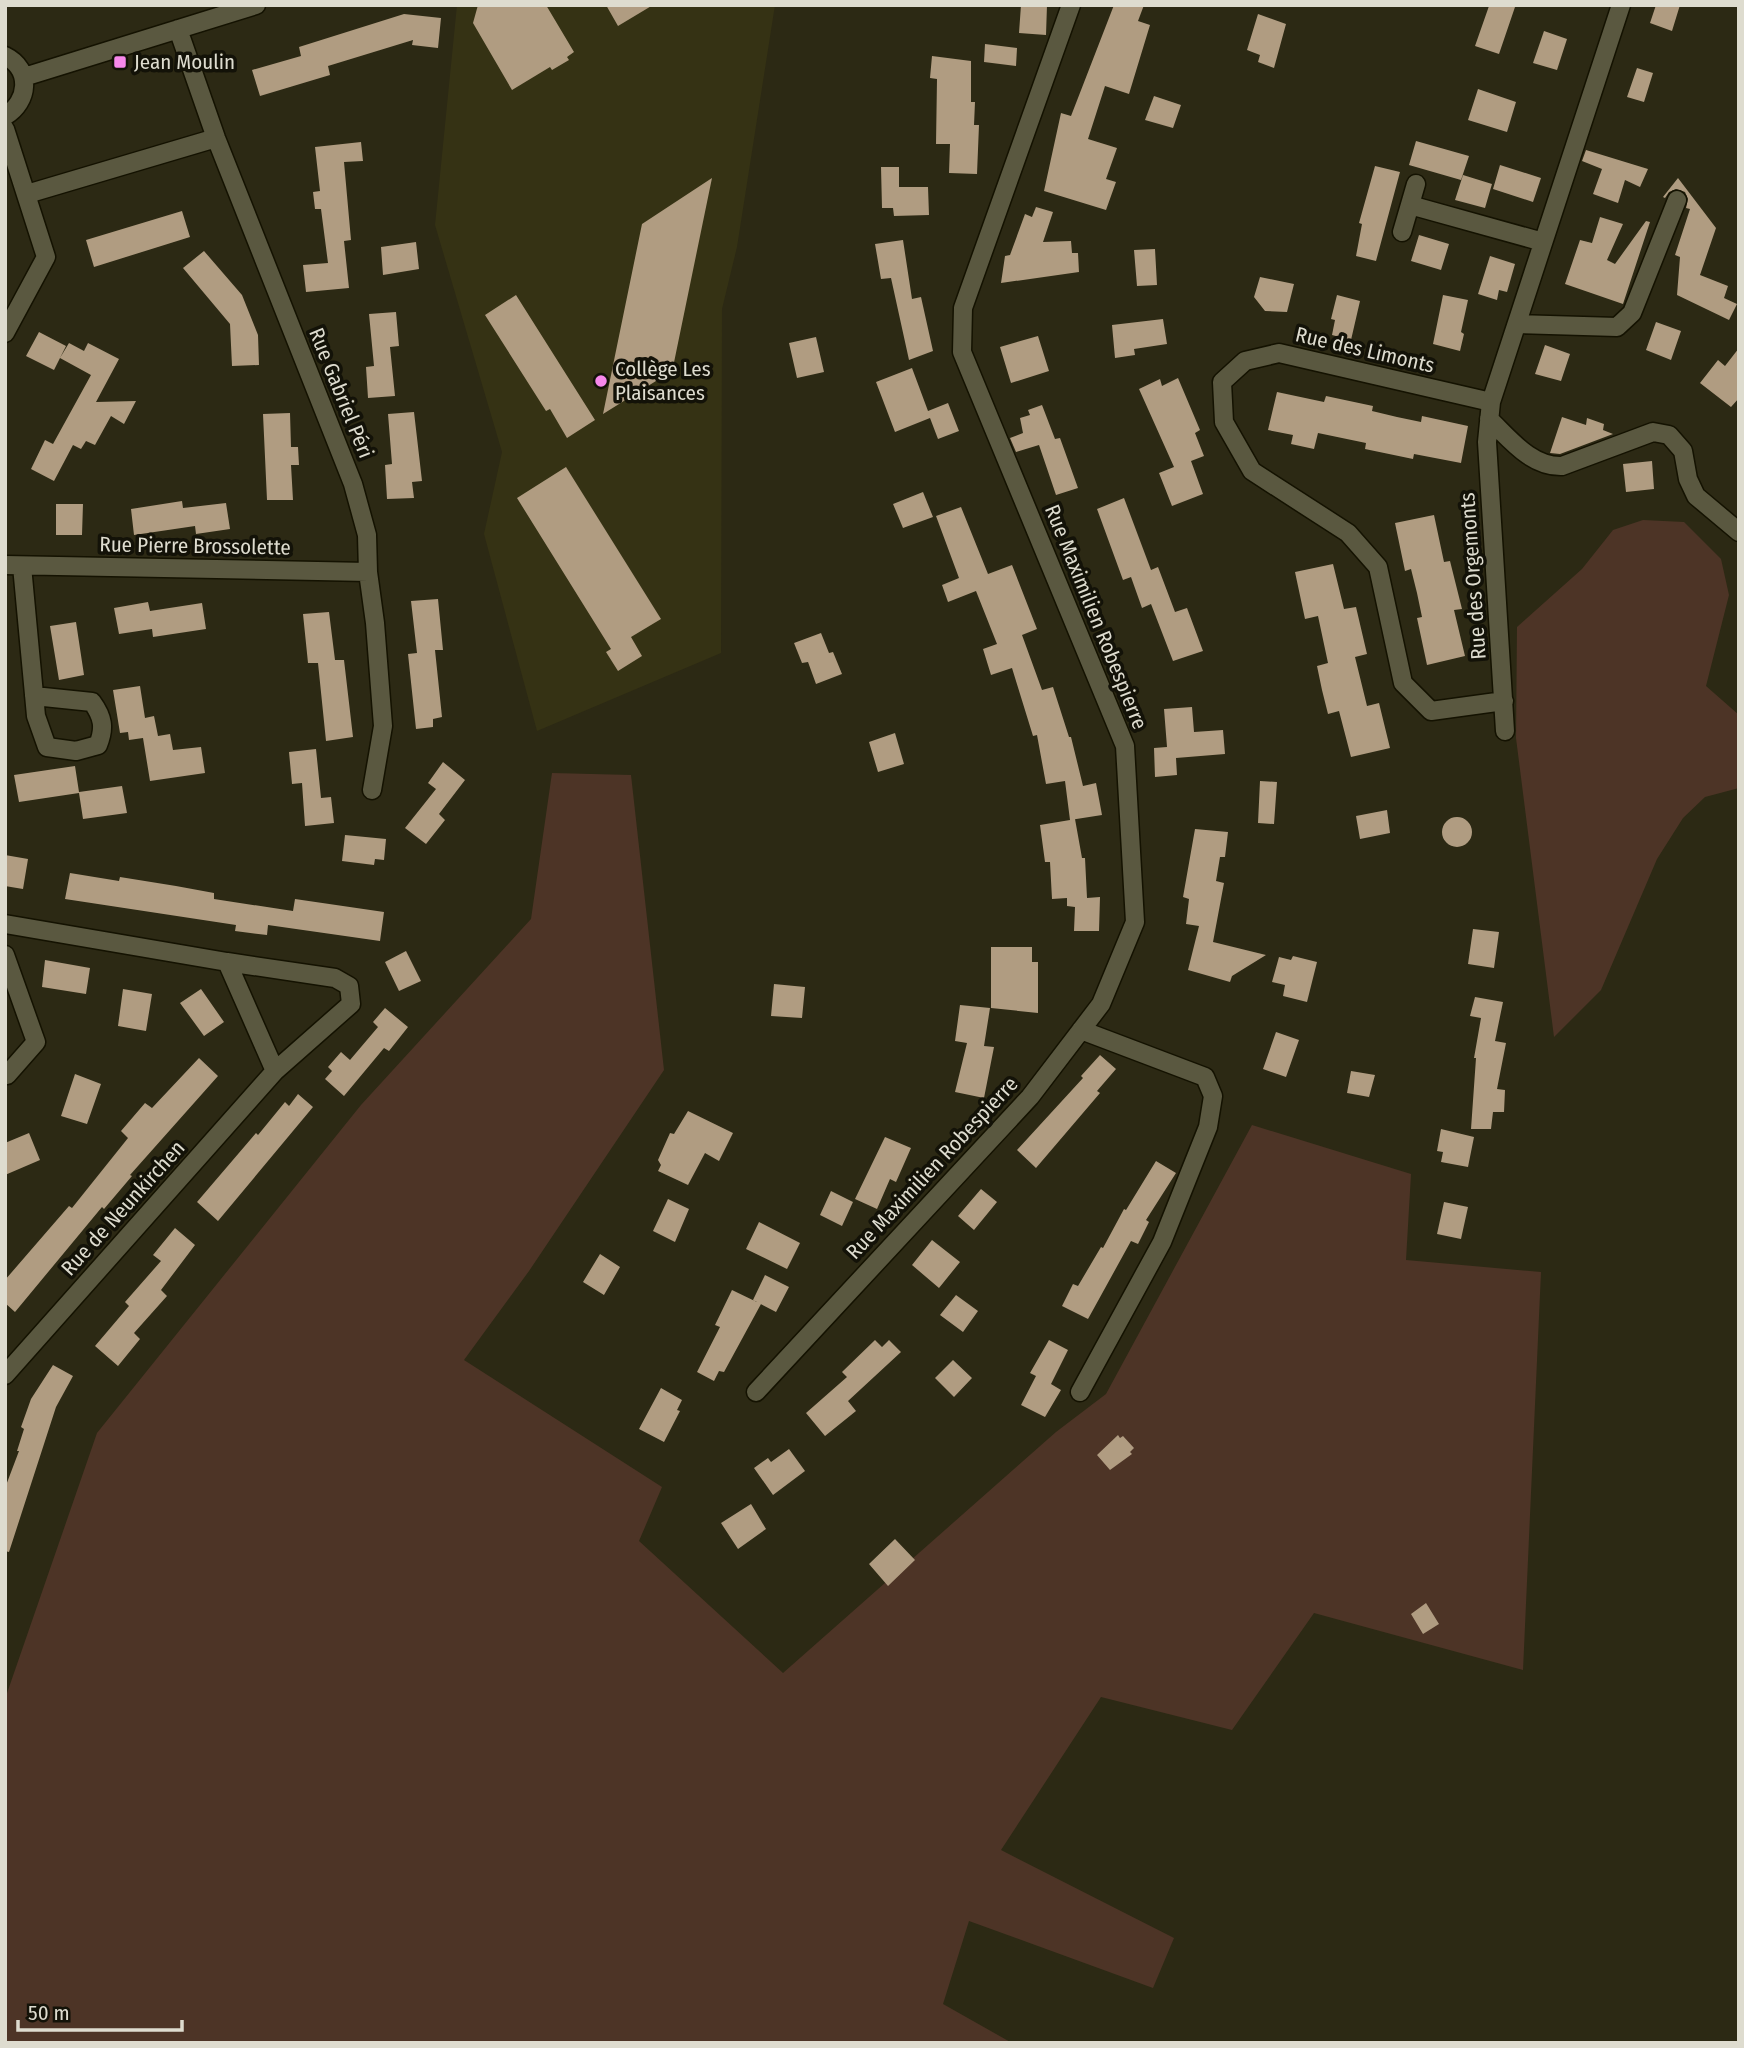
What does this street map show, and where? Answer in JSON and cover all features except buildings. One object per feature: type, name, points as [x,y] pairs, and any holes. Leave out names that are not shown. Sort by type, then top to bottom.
[{"type":"street","points":[[23,77],[256,5]]},
{"type":"street","name":"Rue Maximilien Robespierre","points":[[756,1392],[1030,1097],[1101,1004],[1135,922],[1125,746],[962,352],[963,308],[1071,5]]},
{"type":"street","name":"Rue des Orgemonts","points":[[1505,731],[1487,442],[1490,410],[1621,5]]},
{"type":"street","name":"Rue Gabriel Péri","points":[[178,29],[216,138],[353,484],[368,535],[368,572],[383,726],[372,790]]},
{"type":"street","points":[[5,56],[19,67],[25,90],[21,102],[13,112],[5,116]]},
{"type":"street","points":[[5,129],[46,257],[5,333]]},
{"type":"street","points":[[27,194],[216,138]]},
{"type":"street","points":[[1402,232],[1416,184]]},
{"type":"street","points":[[1517,324],[1617,327],[1632,313],[1677,200]]},
{"type":"street","points":[[1410,205],[1543,242]]},
{"type":"street","name":"Rue des Limonts","points":[[1490,410],[1279,353],[1245,361],[1222,382],[1224,422],[1252,471],[1348,533],[1378,567],[1403,683],[1431,711],[1504,701]]},
{"type":"street","points":[[1490,410],[1530,457],[1549,467],[1562,466],[1653,432],[1670,435],[1683,451],[1688,479],[1696,496],[1739,532]]},
{"type":"street","name":"Rue Pierre Brossolette","points":[[34,696],[14,565],[368,572]]},
{"type":"street","name":"Rue de Neunkirchen","points":[[5,924],[335,978],[349,986],[351,1004],[275,1071],[5,1375]]},
{"type":"street","points":[[5,955],[36,1042],[7,1075]]},
{"type":"street","points":[[228,962],[275,1071]]},
{"type":"street","points":[[1080,1392],[1162,1242],[1209,1127],[1213,1096],[1205,1077],[1081,1030]]},
{"type":"shaded area","name":"Collège Les Plaisances","points":[[457,5],[775,5],[737,247],[722,309],[721,653],[537,731],[484,534],[502,452],[435,225]]},
{"type":"shaded area","points":[[1643,520],[1684,522],[1721,559],[1729,595],[1706,686],[1739,715],[1739,788],[1705,797],[1683,818],[1657,859],[1601,990],[1554,1037],[1516,738],[1517,627],[1582,569],[1613,530]]},
{"type":"shaded area","points":[[552,773],[631,775],[664,1070],[529,1271],[464,1360],[662,1487],[639,1541],[783,1673],[1056,1432],[1106,1394],[1252,1125],[1411,1174],[1406,1260],[1541,1272],[1523,1670],[1314,1613],[1232,1730],[1101,1697],[1001,1850],[1174,1938],[1153,1988],[969,1921],[943,2004],[1012,2043],[5,2043],[5,1699],[97,1433],[361,1105],[531,919]]},
{"type":"place","name":"Jean Moulin","points":[[120,62]]},
{"type":"place","name":"Collège Les Plaisances","points":[[601,381]]}]
